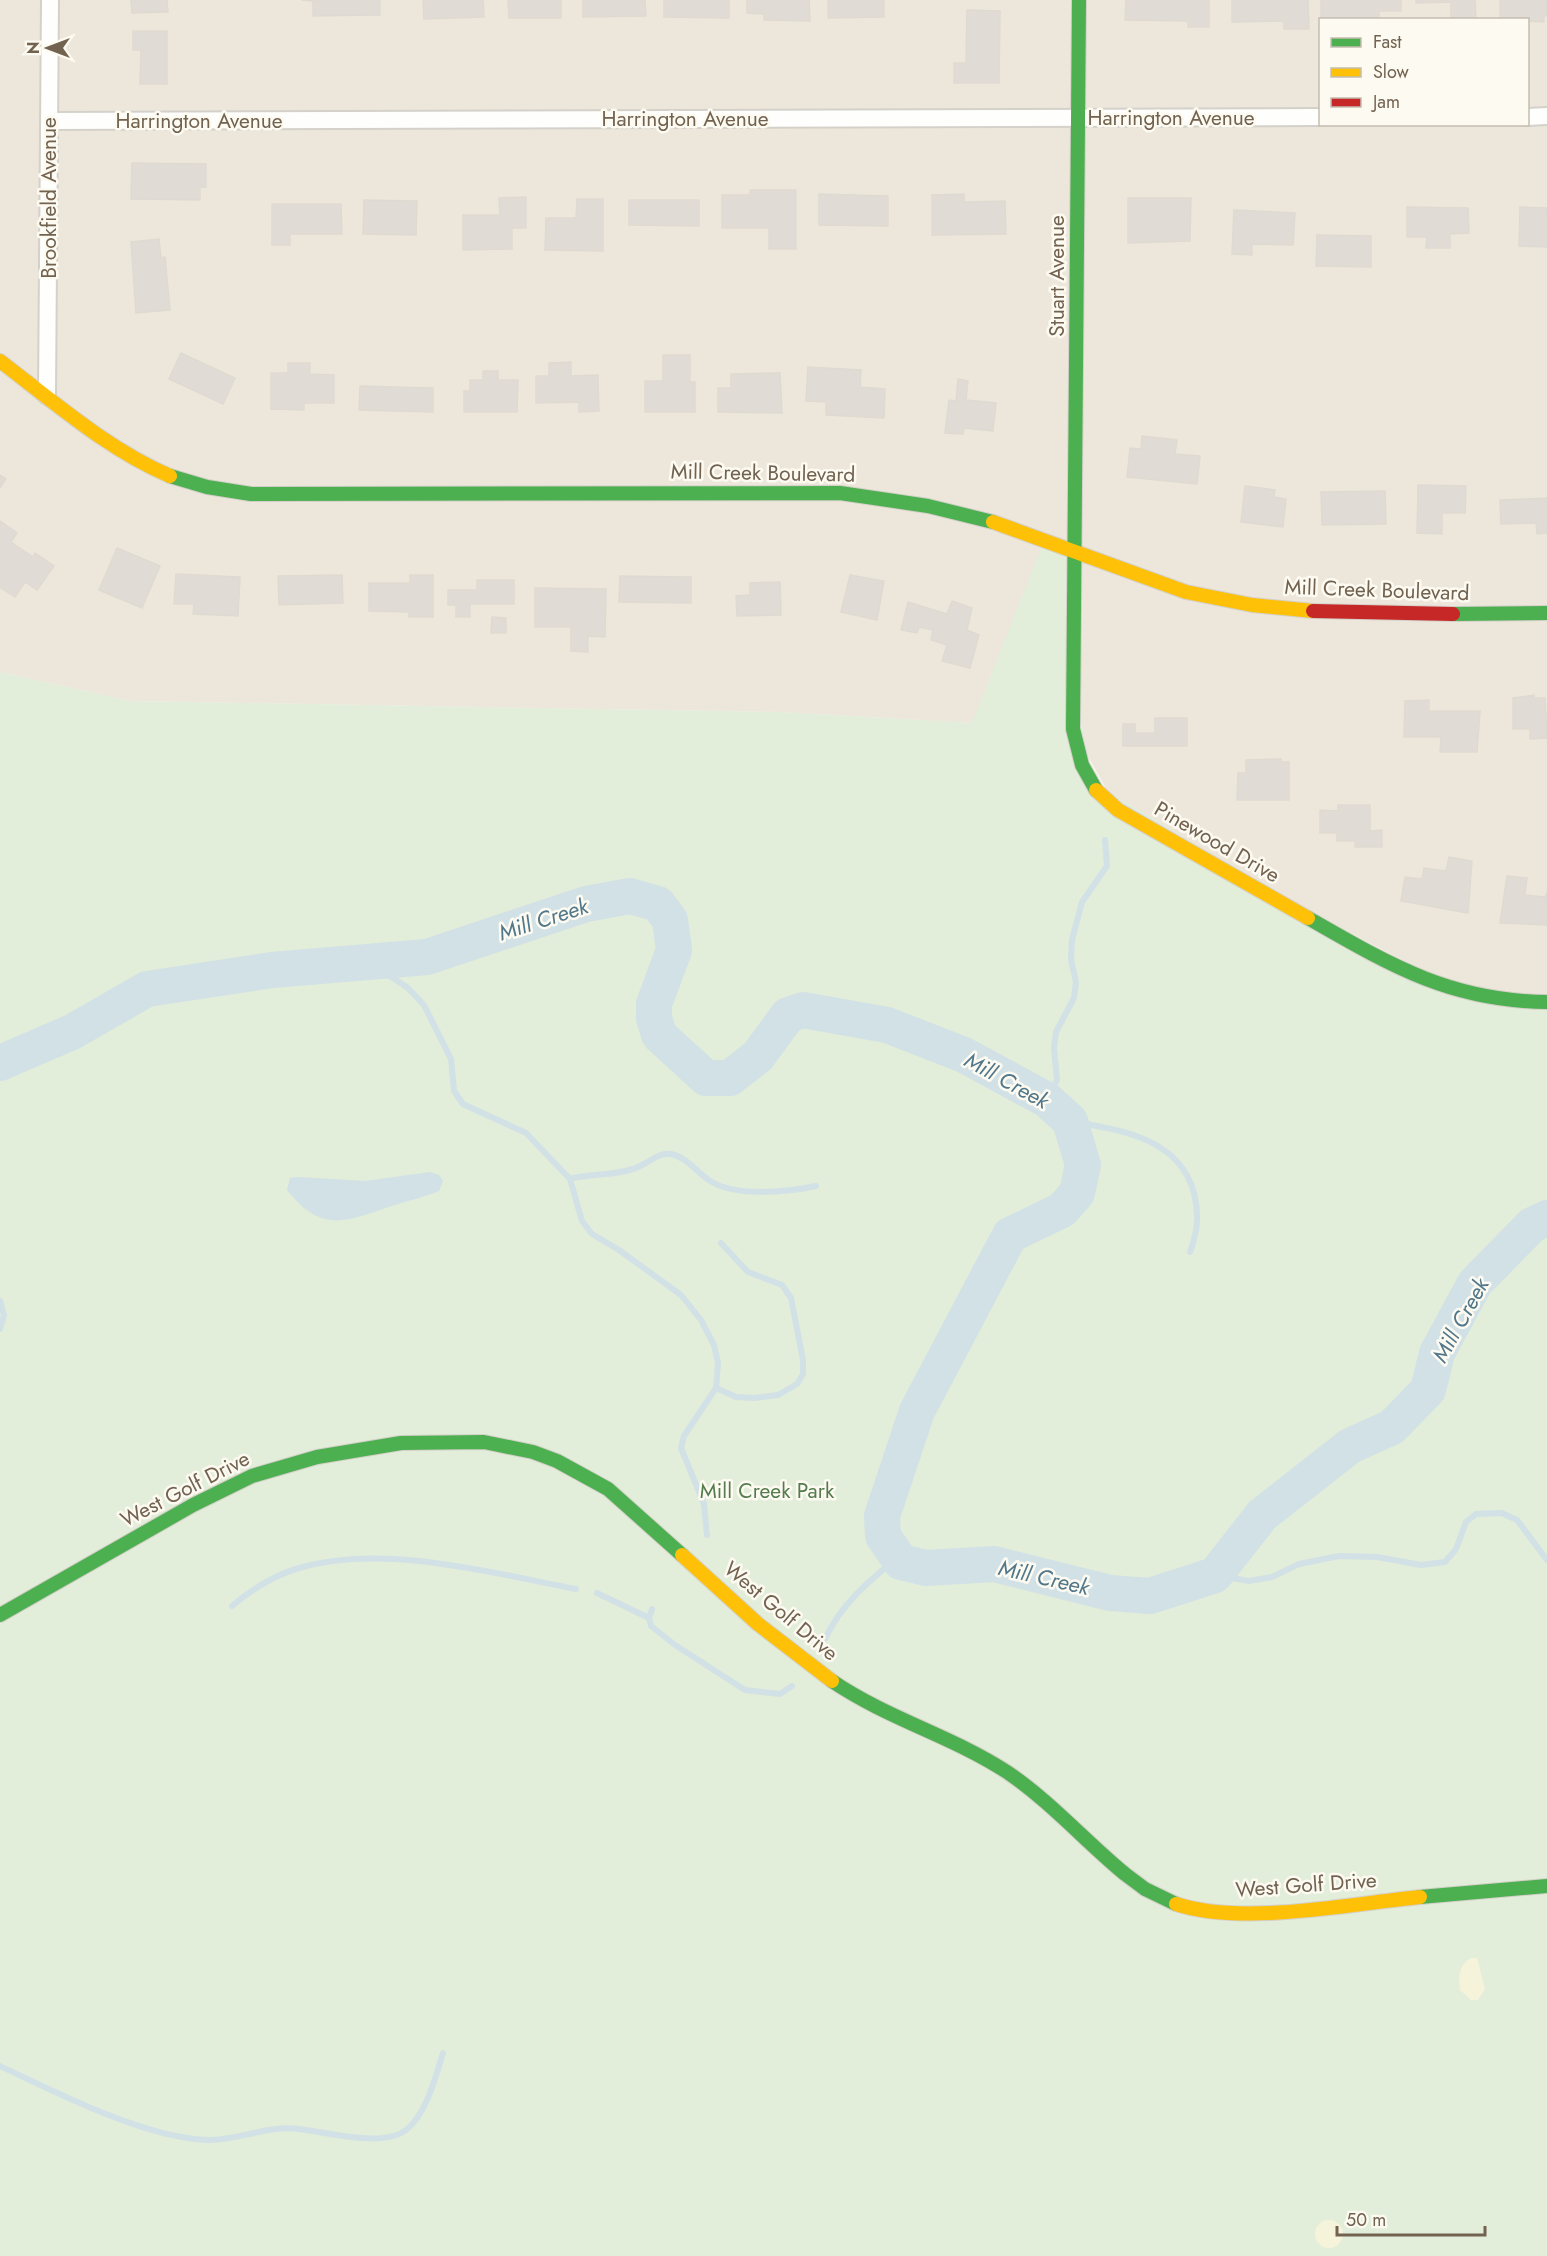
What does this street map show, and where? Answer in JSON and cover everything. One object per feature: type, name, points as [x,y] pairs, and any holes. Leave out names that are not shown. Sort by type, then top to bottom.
[{"type":"street","name":"Brookfield Avenue","points":[[47,396],[50,0]]},
{"type":"street","name":"Stuart Avenue","points":[[1076,553],[1079,0]]},
{"type":"street","points":[[1529,117],[1547,116]]},
{"type":"street","name":"Harrington Avenue","points":[[49,121],[1319,117]]},
{"type":"street","name":"Mill Creek Boulevard","points":[[0,361],[143,463],[195,484],[222,491],[250,494],[840,493],[897,500],[956,512],[1013,529],[1146,580],[1210,597],[1270,608],[1344,614],[1547,614]]},
{"type":"street","name":"Pinewood Drive","points":[[1076,553],[1073,729],[1077,758],[1085,777],[1100,796],[1118,810],[1372,955],[1433,985],[1470,996],[1505,1001],[1547,1002]]},
{"type":"street","name":"West Golf Drive","points":[[0,1615],[193,1504],[265,1471],[314,1456],[366,1447],[426,1441],[472,1440],[512,1445],[542,1454],[575,1468],[608,1489],[795,1655],[855,1697],[1007,1772],[1043,1800],[1140,1886],[1168,1901],[1199,1909],[1234,1913],[1264,1912],[1547,1886]]},
{"type":"shaded area","points":[[0,0],[1547,0],[1547,1002],[1470,996],[1118,810],[1073,729],[782,712],[130,701],[0,672]]},
{"type":"shaded area","points":[[430,1172],[439,1175],[443,1181],[439,1191],[350,1219],[325,1219],[312,1214],[287,1190],[290,1178],[365,1181]]},
{"type":"green space","name":"Mill Creek Park","points":[[1044,541],[1076,553],[1085,777],[1392,966],[1547,1002],[1547,2256],[0,2256],[0,672],[130,701],[782,712],[972,723]]},
{"type":"sand","points":[[1471,1958],[1477,1958],[1485,1989],[1478,2000],[1471,2000],[1460,1990],[1460,1971]]},
{"type":"sand","points":[[1329,2220],[1339,2224],[1343,2234],[1339,2244],[1329,2248],[1319,2244],[1315,2234],[1319,2224]]},
{"type":"building","points":[[131,0],[167,0],[168,12],[132,13]]},
{"type":"building","points":[[301,0],[380,0],[380,15],[313,16],[313,1]]},
{"type":"building","points":[[423,0],[483,0],[484,17],[424,19]]},
{"type":"building","points":[[508,0],[561,0],[561,18],[509,18]]},
{"type":"building","points":[[583,0],[645,0],[646,16],[583,17]]},
{"type":"building","points":[[664,0],[729,0],[729,18],[664,17]]},
{"type":"building","points":[[747,0],[809,0],[810,21],[764,20],[764,14],[747,13]]},
{"type":"building","points":[[828,0],[884,0],[884,17],[828,18]]},
{"type":"building","points":[[1126,0],[1209,0],[1209,27],[1188,27],[1188,21],[1125,20]]},
{"type":"building","points":[[1232,0],[1308,0],[1309,29],[1284,29],[1284,21],[1232,22]]},
{"type":"building","points":[[1321,0],[1401,0],[1401,11],[1379,11],[1379,18],[1321,18]]},
{"type":"building","points":[[1416,0],[1475,0],[1476,18],[1451,18],[1451,2],[1416,3]]},
{"type":"building","points":[[1500,0],[1547,0],[1547,16],[1544,16],[1544,22],[1529,21],[1529,18],[1500,18]]},
{"type":"building","points":[[967,10],[1000,11],[999,83],[954,83],[954,63],[966,63]]},
{"type":"building","points":[[133,31],[167,31],[167,84],[140,84],[141,50],[133,50]]},
{"type":"building","points":[[132,163],[206,164],[206,187],[200,187],[200,200],[131,199]]},
{"type":"building","points":[[750,190],[796,190],[796,249],[769,249],[769,228],[722,228],[722,195],[750,195]]},
{"type":"building","points":[[819,194],[888,196],[888,226],[819,225]]},
{"type":"building","points":[[964,194],[964,202],[1005,201],[1006,234],[932,235],[932,195]]},
{"type":"building","points":[[526,197],[526,228],[512,228],[512,249],[463,250],[463,215],[500,215],[499,198]]},
{"type":"building","points":[[1128,198],[1191,198],[1190,241],[1128,243]]},
{"type":"building","points":[[577,199],[603,199],[603,251],[545,250],[546,218],[576,218]]},
{"type":"building","points":[[364,200],[417,201],[416,235],[363,234]]},
{"type":"building","points":[[629,200],[699,200],[699,226],[629,225]]},
{"type":"building","points":[[272,204],[341,204],[342,234],[290,234],[290,245],[272,245]]},
{"type":"building","points":[[1407,207],[1468,208],[1469,233],[1450,234],[1450,248],[1426,248],[1427,237],[1407,237]]},
{"type":"building","points":[[1520,207],[1547,208],[1547,247],[1519,246]]},
{"type":"building","points":[[1234,210],[1295,213],[1293,245],[1252,244],[1252,255],[1232,254]]},
{"type":"building","points":[[1317,235],[1371,236],[1371,267],[1316,266]]},
{"type":"building","points":[[159,239],[161,258],[165,257],[170,310],[136,313],[131,242]]},
{"type":"building","points":[[181,353],[235,378],[223,404],[169,379]]},
{"type":"building","points":[[663,355],[690,355],[690,382],[695,382],[695,412],[645,412],[645,381],[663,381]]},
{"type":"building","points":[[571,362],[571,376],[598,375],[599,411],[579,412],[579,402],[536,403],[536,376],[549,376],[549,363]]},
{"type":"building","points":[[288,363],[310,363],[310,374],[334,375],[334,403],[304,403],[304,410],[271,409],[271,373],[288,373]]},
{"type":"building","points":[[808,367],[861,370],[860,387],[885,389],[884,418],[826,415],[826,402],[806,401]]},
{"type":"building","points":[[483,371],[498,371],[498,380],[518,380],[517,412],[464,412],[464,391],[470,391],[470,380],[483,380]]},
{"type":"building","points":[[780,373],[782,413],[718,412],[718,388],[731,388],[731,374]]},
{"type":"building","points":[[958,379],[968,381],[966,400],[996,403],[993,431],[964,428],[963,434],[945,433],[949,400],[956,401]]},
{"type":"building","points":[[360,386],[433,388],[433,412],[359,410]]},
{"type":"building","points":[[1142,436],[1177,440],[1175,454],[1200,456],[1197,484],[1127,477],[1130,448],[1141,449]]},
{"type":"building","points":[[0,475],[6,479],[0,488]]},
{"type":"building","points":[[1418,485],[1466,486],[1465,513],[1442,513],[1442,534],[1417,533]]},
{"type":"building","points":[[1245,486],[1275,490],[1274,497],[1286,499],[1283,527],[1241,522]]},
{"type":"building","points":[[1385,491],[1386,524],[1322,525],[1321,492]]},
{"type":"building","points":[[1547,498],[1547,533],[1537,534],[1536,523],[1501,524],[1500,500]]},
{"type":"building","points":[[0,521],[17,533],[11,542],[33,557],[35,553],[54,566],[37,590],[25,582],[15,597],[0,587]]},
{"type":"building","points":[[117,548],[160,566],[142,608],[99,590]]},
{"type":"building","points":[[176,574],[240,577],[238,616],[193,614],[194,604],[174,604]]},
{"type":"building","points":[[342,575],[343,603],[279,605],[278,576]]},
{"type":"building","points":[[410,575],[433,575],[433,617],[409,617],[409,612],[369,611],[369,583],[410,583]]},
{"type":"building","points":[[850,575],[884,581],[877,620],[841,612]]},
{"type":"building","points":[[620,576],[691,577],[691,603],[619,602]]},
{"type":"building","points":[[477,580],[514,580],[514,604],[470,604],[470,617],[456,617],[456,605],[448,605],[448,590],[477,590]]},
{"type":"building","points":[[780,582],[781,615],[737,616],[736,596],[750,595],[750,583]]},
{"type":"building","points":[[535,588],[606,589],[605,637],[588,636],[588,652],[571,651],[571,627],[535,627]]},
{"type":"building","points":[[952,601],[972,608],[967,630],[979,635],[970,668],[942,661],[947,645],[931,640],[933,630],[919,627],[917,633],[901,630],[908,602],[947,614]]},
{"type":"building","points":[[492,617],[506,618],[506,633],[491,633]]},
{"type":"building","points":[[1534,695],[1534,698],[1545,698],[1547,738],[1530,739],[1530,729],[1513,729],[1513,698]]},
{"type":"building","points":[[1429,700],[1429,711],[1480,711],[1477,752],[1440,752],[1441,737],[1404,737],[1405,701]]},
{"type":"building","points":[[1155,718],[1187,718],[1187,746],[1123,746],[1123,724],[1135,724],[1135,733],[1155,733]]},
{"type":"building","points":[[1281,759],[1281,762],[1289,762],[1289,800],[1237,800],[1238,773],[1246,773],[1246,760]]},
{"type":"building","points":[[1338,805],[1370,805],[1370,831],[1382,830],[1382,847],[1355,847],[1355,841],[1337,841],[1337,833],[1320,833],[1320,810],[1338,811]]},
{"type":"building","points":[[1449,857],[1472,861],[1468,913],[1401,901],[1405,877],[1422,879],[1424,868],[1446,871]]},
{"type":"building","points":[[1507,876],[1527,878],[1525,895],[1545,897],[1547,893],[1547,925],[1500,923]]},
{"type":"waterway","points":[[1047,1100],[1057,1080],[1054,1048],[1056,1032],[1074,998],[1076,982],[1071,960],[1072,940],[1082,902],[1107,866],[1105,840]]},
{"type":"waterway","name":"Mill Creek","points":[[0,1063],[72,1032],[147,989],[272,970],[427,957],[586,904],[630,896],[658,904],[670,920],[674,950],[654,1004],[654,1018],[659,1035],[706,1078],[730,1078],[758,1056],[788,1015],[803,1010],[887,1025],[964,1055],[1047,1100],[1070,1121],[1083,1165],[1077,1193],[1062,1210],[1010,1235],[917,1411],[882,1516],[883,1536],[901,1562],[926,1568],[994,1564],[1110,1593],[1150,1596],[1215,1575],[1262,1515],[1350,1446],[1392,1427],[1428,1390],[1437,1353],[1475,1283],[1532,1225],[1547,1218]]},
{"type":"waterway","points":[[369,962],[408,988],[424,1005],[451,1059],[454,1091],[463,1104],[526,1133],[570,1179],[582,1221],[592,1234],[619,1250],[681,1295],[701,1320],[714,1345],[718,1363],[716,1388],[684,1436],[681,1448],[704,1504],[707,1535]]},
{"type":"waterway","points":[[1070,1121],[1108,1128],[1145,1139],[1175,1159],[1186,1174],[1196,1201],[1196,1230],[1190,1252]]},
{"type":"waterway","points":[[570,1179],[630,1170],[658,1156],[671,1154],[687,1162],[712,1182],[735,1190],[763,1192],[816,1186]]},
{"type":"waterway","points":[[716,1388],[736,1397],[755,1398],[778,1395],[797,1384],[803,1374],[803,1360],[791,1298],[782,1285],[748,1272],[721,1243]]},
{"type":"waterway","points":[[0,1301],[4,1315],[0,1329]]},
{"type":"waterway","points":[[1215,1575],[1249,1581],[1272,1577],[1299,1564],[1339,1556],[1377,1557],[1421,1565],[1445,1562],[1456,1549],[1466,1522],[1476,1514],[1502,1513],[1517,1520],[1547,1560]]},
{"type":"waterway","points":[[825,1639],[847,1604],[898,1557]]},
{"type":"waterway","points":[[232,1606],[247,1594],[290,1571],[332,1561],[366,1558],[438,1563],[576,1589]]},
{"type":"waterway","points":[[597,1593],[649,1618]]},
{"type":"waterway","points":[[652,1609],[649,1618],[651,1626],[675,1645],[745,1690],[780,1694],[792,1686]]},
{"type":"waterway","points":[[0,2066],[103,2113],[158,2132],[185,2138],[209,2140],[232,2138],[288,2128],[354,2137],[383,2138],[406,2130],[420,2114],[443,2053]]},
{"type":"traffic: fast","points":[[1079,0],[1073,729],[1082,765],[1096,790]]},
{"type":"traffic: fast","points":[[170,476],[207,487],[251,494],[840,493],[928,506],[993,522]]},
{"type":"traffic: fast","points":[[1453,614],[1547,613]]},
{"type":"traffic: fast","points":[[1308,918],[1394,965],[1450,987],[1512,1000],[1547,1002]]},
{"type":"traffic: fast","points":[[0,1615],[193,1505],[252,1476],[317,1457],[401,1443],[484,1442],[533,1452],[557,1461],[608,1489],[682,1555]]},
{"type":"traffic: fast","points":[[832,1681],[875,1706],[964,1748],[1007,1772],[1053,1808],[1125,1874],[1145,1889],[1176,1904]]},
{"type":"traffic: fast","points":[[1420,1897],[1547,1886]]},
{"type":"traffic: slow","points":[[0,361],[103,439],[170,476]]},
{"type":"traffic: slow","points":[[993,522],[1186,592],[1252,605],[1313,611]]},
{"type":"traffic: slow","points":[[1096,790],[1118,810],[1308,918]]},
{"type":"traffic: slow","points":[[682,1555],[758,1624],[832,1681]]},
{"type":"traffic: slow","points":[[1176,1904],[1203,1910],[1263,1913],[1420,1897]]},
{"type":"traffic: jam","points":[[1313,611],[1453,614]]}]
